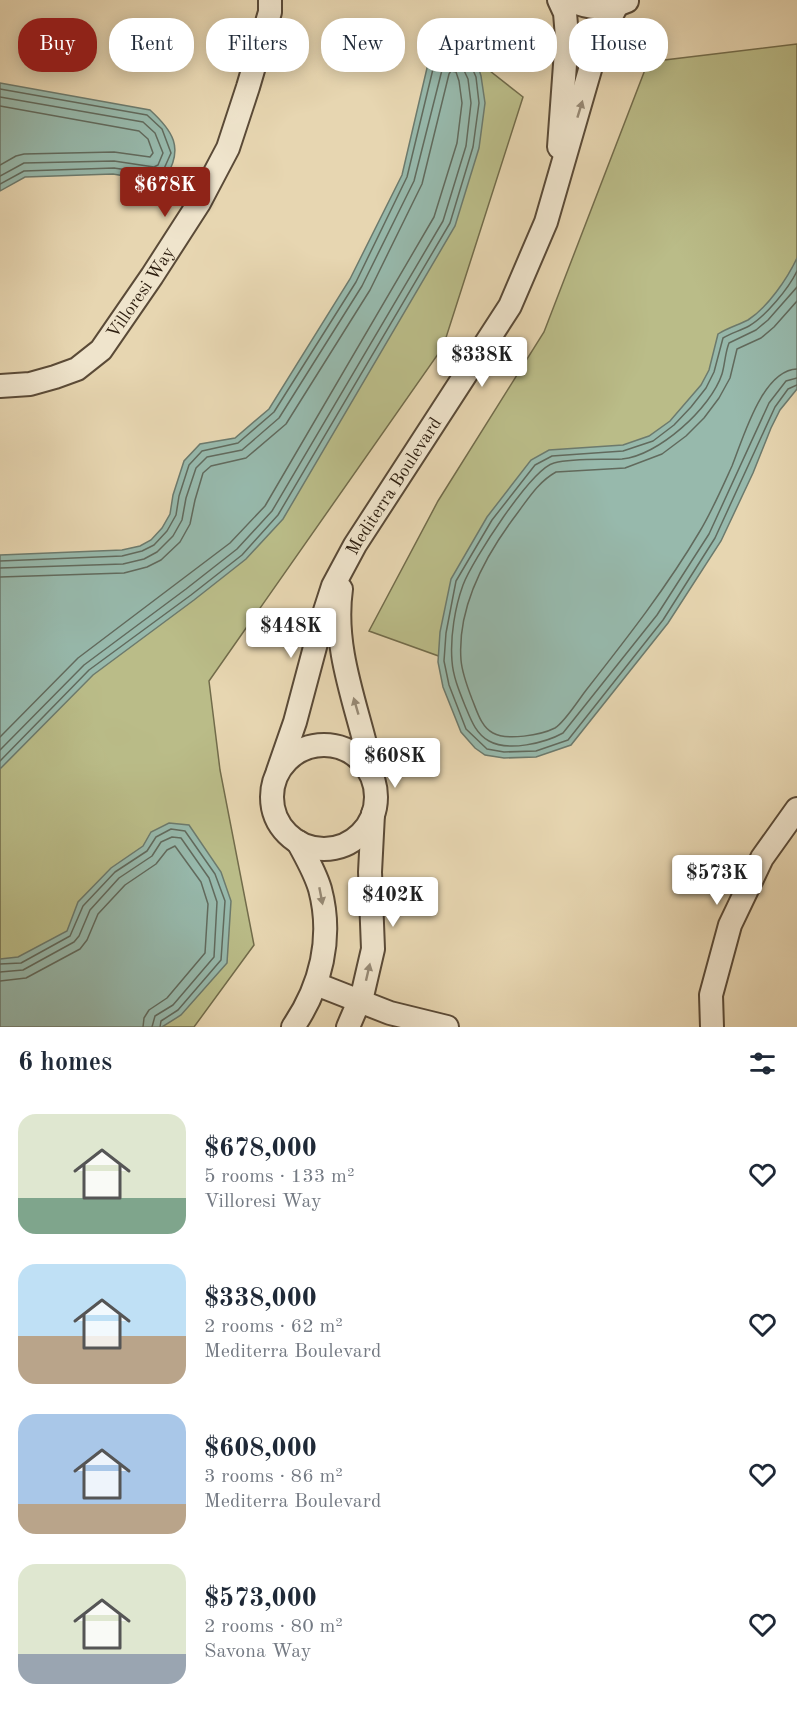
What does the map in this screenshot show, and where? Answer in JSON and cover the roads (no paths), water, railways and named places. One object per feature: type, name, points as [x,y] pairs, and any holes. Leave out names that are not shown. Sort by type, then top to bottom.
[{"type":"street","name":"Villoresi Way","points":[[0,386],[30,384],[77,369],[101,350],[119,325],[198,204],[228,148],[267,23],[270,0]]},
{"type":"street","name":"Mediterra Boulevard","points":[[556,184],[567,37],[565,13],[559,0]]},
{"type":"street","points":[[572,0],[581,5],[599,8],[623,2]]},
{"type":"street","name":"Mediterra Boulevard","points":[[278,771],[295,722],[333,586],[355,545],[510,306],[546,222],[603,32],[623,2]]},
{"type":"street","name":"Mediterra Boulevard","points":[[345,563],[339,605],[340,639],[345,669],[366,742],[374,784]]},
{"type":"street","points":[[348,1027],[360,1000],[373,949],[370,872],[376,799],[374,784],[367,768],[355,755],[339,747],[322,745],[304,748],[278,771],[273,787],[274,811],[285,832],[298,842],[312,848],[327,849],[342,846],[366,828],[373,814]]},
{"type":"street","points":[[712,1027],[711,995],[730,925],[762,858],[797,809]]},
{"type":"street","points":[[293,1027],[308,1005],[316,984],[323,957],[325,936],[320,888],[298,842]]},
{"type":"street","points":[[316,984],[390,1013],[447,1027]]},
{"type":"water","points":[[426,72],[480,72],[485,103],[479,148],[455,226],[283,519],[246,559],[93,675],[0,769],[0,555],[122,550],[140,546],[151,540],[162,528],[170,514],[173,495],[184,461],[200,444],[235,438],[269,409],[350,279],[402,175]]},
{"type":"water","points":[[0,83],[150,110],[165,125],[173,140],[174,157],[166,177],[154,181],[113,174],[25,177],[0,191]]},
{"type":"water","points":[[797,258],[797,389],[780,410],[771,428],[721,541],[668,623],[571,745],[536,757],[504,758],[485,755],[475,748],[461,732],[443,687],[438,662],[440,632],[451,579],[487,517],[531,460],[549,450],[623,445],[649,436],[670,421],[701,385],[709,370],[718,334],[748,320],[763,308],[788,275]]},
{"type":"water","points":[[169,823],[189,825],[221,872],[231,901],[227,963],[181,1015],[162,1027],[0,1027],[0,959],[18,957],[67,931],[78,902],[111,868],[143,846],[151,832]]}]
